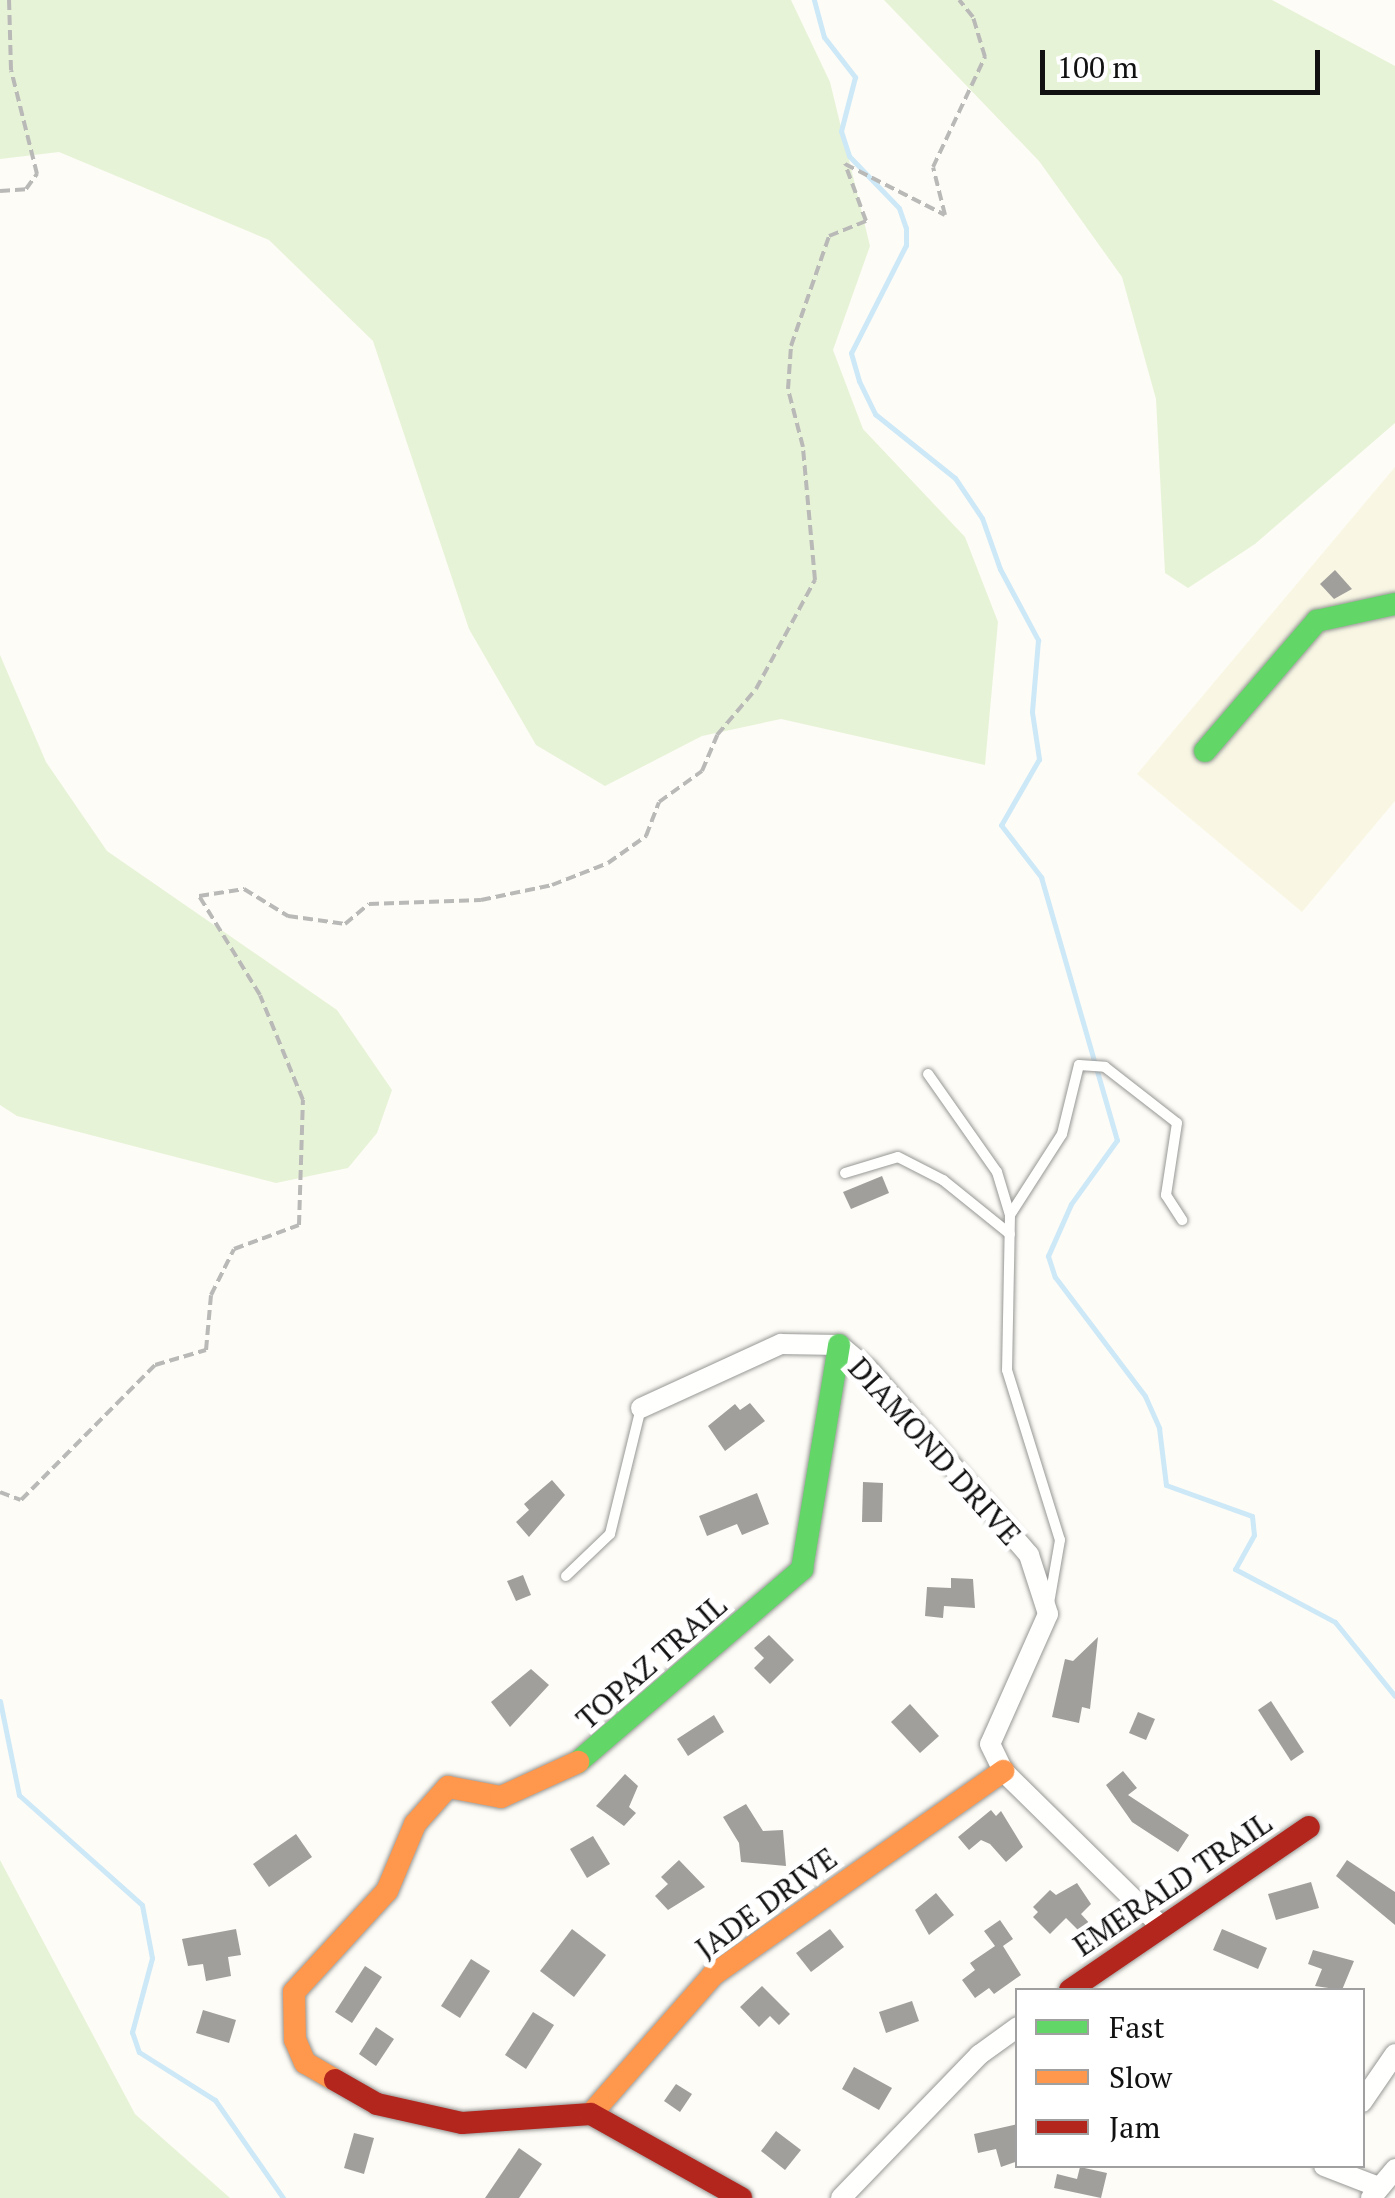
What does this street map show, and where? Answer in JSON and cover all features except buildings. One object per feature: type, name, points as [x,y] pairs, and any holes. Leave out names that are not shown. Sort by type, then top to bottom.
[{"type":"street","points":[[1204,751],[1317,621],[1395,604]]},
{"type":"street","name":"DIAMOND DRIVE","points":[[641,1408],[781,1344],[839,1345],[868,1368],[1028,1555],[1048,1614]]},
{"type":"street","name":"TOPAZ TRAIL","points":[[591,2114],[462,2123],[377,2104],[305,2063],[295,2040],[294,1992],[387,1891],[415,1824],[448,1787],[501,1797],[590,1756],[802,1569],[839,1345]]},
{"type":"street","points":[[1048,1614],[990,1744],[1003,1771],[1161,1926]]},
{"type":"street","name":"JADE DRIVE","points":[[591,2114],[713,1975],[1003,1771]]},
{"type":"street","name":"EMERALD TRAIL","points":[[1073,1988],[1309,1826]]},
{"type":"street","points":[[841,2198],[980,2055],[1015,2030]]},
{"type":"street","points":[[1365,2098],[1395,2054]]},
{"type":"street","points":[[591,2114],[741,2198]]},
{"type":"street","points":[[1328,2168],[1374,2192],[1395,2169]]},
{"type":"lane","points":[[1010,1215],[1062,1134],[1078,1065],[1105,1067],[1177,1123],[1166,1195],[1182,1220]]},
{"type":"lane","points":[[928,1074],[997,1172],[1010,1215],[1007,1370],[1060,1540],[1048,1614]]},
{"type":"lane","points":[[845,1173],[898,1157],[943,1180],[1010,1234]]},
{"type":"lane","points":[[566,1576],[610,1534],[641,1408]]},
{"type":"path","points":[[0,190],[26,190],[38,174],[14,86],[9,0]]},
{"type":"path","points":[[0,1492],[21,1500],[155,1365],[206,1350],[211,1295],[234,1249],[299,1224],[303,1100],[260,996],[199,896],[244,889],[288,916],[346,924],[370,904],[481,900],[552,885],[608,864],[646,836],[659,802],[702,770],[717,735],[756,690],[815,580],[803,447],[788,390],[791,346],[829,236],[866,222],[845,164],[946,215],[932,167],[984,57],[973,17],[959,0]]},
{"type":"shaded area","points":[[1395,467],[1395,801],[1302,912],[1137,774]]},
{"type":"green space","points":[[0,0],[791,0],[830,82],[870,246],[833,350],[863,429],[965,537],[998,622],[985,765],[781,719],[702,736],[605,786],[536,745],[469,629],[373,341],[269,240],[59,152],[0,159]]},
{"type":"green space","points":[[884,0],[1272,0],[1395,66],[1395,423],[1255,544],[1188,588],[1165,573],[1156,399],[1122,277],[1039,161]]},
{"type":"green space","points":[[0,655],[46,762],[107,851],[337,1010],[392,1090],[377,1133],[348,1168],[276,1183],[17,1116],[0,1105]]},
{"type":"green space","points":[[0,1860],[135,2114],[230,2198],[0,2198]]},
{"type":"waterway","points":[[814,0],[824,37],[855,77],[841,131],[849,156],[899,208],[906,228],[906,245],[851,353],[859,381],[875,414],[955,478],[982,518],[1000,569],[1038,640],[1032,712],[1039,759],[1001,825],[1041,877],[1117,1140],[1071,1204],[1048,1256],[1055,1277],[1145,1396],[1159,1428],[1166,1485],[1252,1516],[1254,1535],[1235,1569],[1335,1622],[1395,1696]]},
{"type":"waterway","points":[[0,1701],[19,1795],[142,1905],[152,1958],[132,2032],[139,2052],[215,2100],[283,2198]]},
{"type":"traffic: fast","points":[[1205,751],[1317,621],[1395,604]]},
{"type":"traffic: fast","points":[[578,1762],[802,1569],[839,1345]]},
{"type":"traffic: slow","points":[[335,2080],[305,2063],[295,2040],[294,1992],[387,1891],[415,1824],[448,1787],[501,1797],[578,1762]]},
{"type":"traffic: slow","points":[[591,2114],[713,1975],[1003,1771]]},
{"type":"traffic: jam","points":[[1073,1988],[1309,1827]]},
{"type":"traffic: jam","points":[[335,2080],[377,2104],[462,2123],[591,2114],[741,2198]]}]
